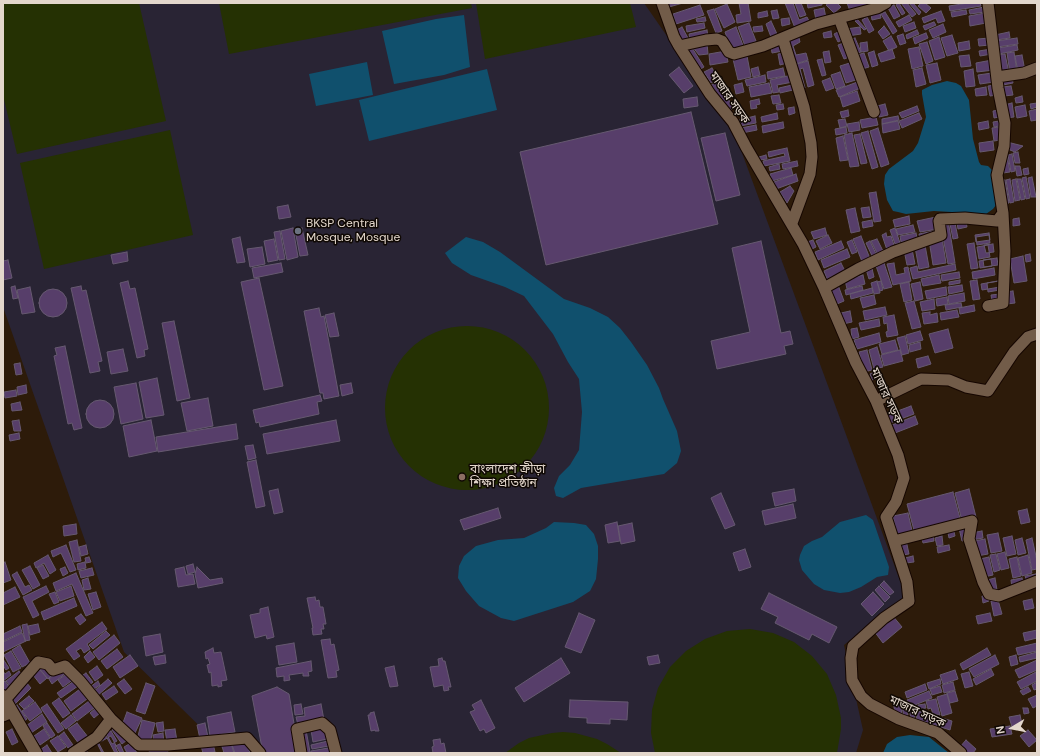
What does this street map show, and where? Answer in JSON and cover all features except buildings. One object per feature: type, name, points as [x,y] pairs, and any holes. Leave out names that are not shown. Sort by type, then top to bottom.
[{"type":"street","name":"মাজার সড়ক","points":[[662,3],[679,46],[710,94],[733,122],[803,244],[824,288],[856,363],[876,401],[898,455],[904,478],[896,502],[886,517],[907,582],[909,601],[884,618],[853,646],[851,658],[852,680],[861,696],[870,704],[899,719],[938,733],[961,753]]},
{"type":"street","points":[[679,46],[717,39],[722,41],[729,52],[734,54],[783,39],[805,28],[877,8],[886,3]]},
{"type":"street","points":[[988,3],[1004,123],[1004,146],[997,175],[1003,213],[1005,251],[1003,303],[988,306]]},
{"type":"street","points":[[839,18],[874,112]]},
{"type":"street","points":[[783,39],[804,107],[811,143],[812,157],[810,174],[792,223]]},
{"type":"street","points":[[997,77],[1024,73],[1037,68]]},
{"type":"street","points":[[824,288],[893,252],[941,235],[940,219],[965,218],[997,221],[1003,213]]},
{"type":"street","points":[[876,401],[921,379],[949,380],[966,387],[988,391],[1014,352],[1028,337],[1037,334]]},
{"type":"street","points":[[894,541],[972,521],[969,539],[983,582],[989,594],[999,596],[1037,581]]},
{"type":"street","points":[[36,753],[8,714],[4,698],[38,662],[48,664],[53,670],[65,666],[80,681],[111,719],[139,745],[168,745],[247,738],[260,753]]},
{"type":"street","points":[[73,753],[97,737],[111,719]]},
{"type":"street","points":[[301,753],[297,728],[322,723],[330,730],[336,753]]},
{"type":"shaded area","name":"বাংলাদেশ ক্রীড়া শিক্ষা প্রতিষ্ঠান","points":[[3,3],[644,3],[735,134],[906,597],[844,645],[863,730],[856,753],[227,753],[124,652],[3,307]]},
{"type":"green space","points":[[3,3],[139,3],[166,121],[17,154],[3,95]]},
{"type":"green space","points":[[219,3],[471,3],[472,8],[229,54]]},
{"type":"green space","points":[[476,3],[630,3],[636,27],[485,59]]},
{"type":"green space","points":[[170,130],[193,235],[44,269],[20,163]]},
{"type":"green space","points":[[459,326],[475,326],[491,329],[506,335],[519,344],[531,356],[540,369],[546,384],[549,408],[548,424],[540,447],[531,460],[519,472],[506,481],[491,487],[475,490],[459,490],[443,487],[428,481],[415,472],[403,460],[394,447],[388,432],[385,416],[385,400],[388,384],[394,369],[403,356],[415,344],[428,335],[443,329]]},
{"type":"green space","points":[[750,629],[773,633],[794,642],[812,656],[827,674],[836,695],[841,718],[841,729],[837,753],[655,753],[651,733],[652,710],[658,688],[670,667],[686,651],[705,639],[727,631]]},
{"type":"green space","points":[[563,732],[575,733],[597,739],[621,753],[505,753],[529,738]]},
{"type":"water","points":[[464,15],[470,67],[444,75],[394,84],[382,31],[436,19]]},
{"type":"water","points":[[367,62],[373,95],[316,106],[309,74]]},
{"type":"water","points":[[487,69],[497,110],[369,141],[359,100]]},
{"type":"water","points":[[947,81],[961,86],[969,100],[973,139],[979,162],[981,165],[988,166],[992,170],[996,205],[986,214],[934,211],[906,214],[893,211],[887,200],[884,184],[885,175],[889,169],[913,151],[918,143],[926,117],[922,90],[932,85]]},
{"type":"water","points":[[466,237],[483,242],[500,252],[564,299],[590,308],[608,317],[620,328],[647,365],[659,388],[677,431],[681,451],[677,463],[664,474],[581,488],[563,498],[556,496],[554,488],[559,476],[570,465],[579,450],[582,412],[579,379],[553,334],[524,296],[505,287],[471,275],[452,263],[445,253]]},
{"type":"water","points":[[866,515],[873,520],[889,567],[888,575],[877,577],[861,587],[849,592],[840,593],[824,590],[814,584],[802,570],[799,560],[804,546],[822,537],[840,522]]},
{"type":"water","points":[[554,522],[586,525],[594,534],[598,546],[598,559],[596,579],[590,591],[573,602],[514,621],[501,618],[479,606],[466,591],[458,578],[459,566],[464,556],[476,546],[498,540],[524,538],[546,528]]},
{"type":"water","points":[[910,735],[929,737],[949,753],[883,753],[887,744],[897,737]]},
{"type":"place","name":"BKSP Central Mosque, Mosque","points":[[298,231]]},
{"type":"place","name":"বাংলাদেশ ক্রীড়া শিক্ষা প্রতিষ্ঠান","points":[[462,477]]}]
